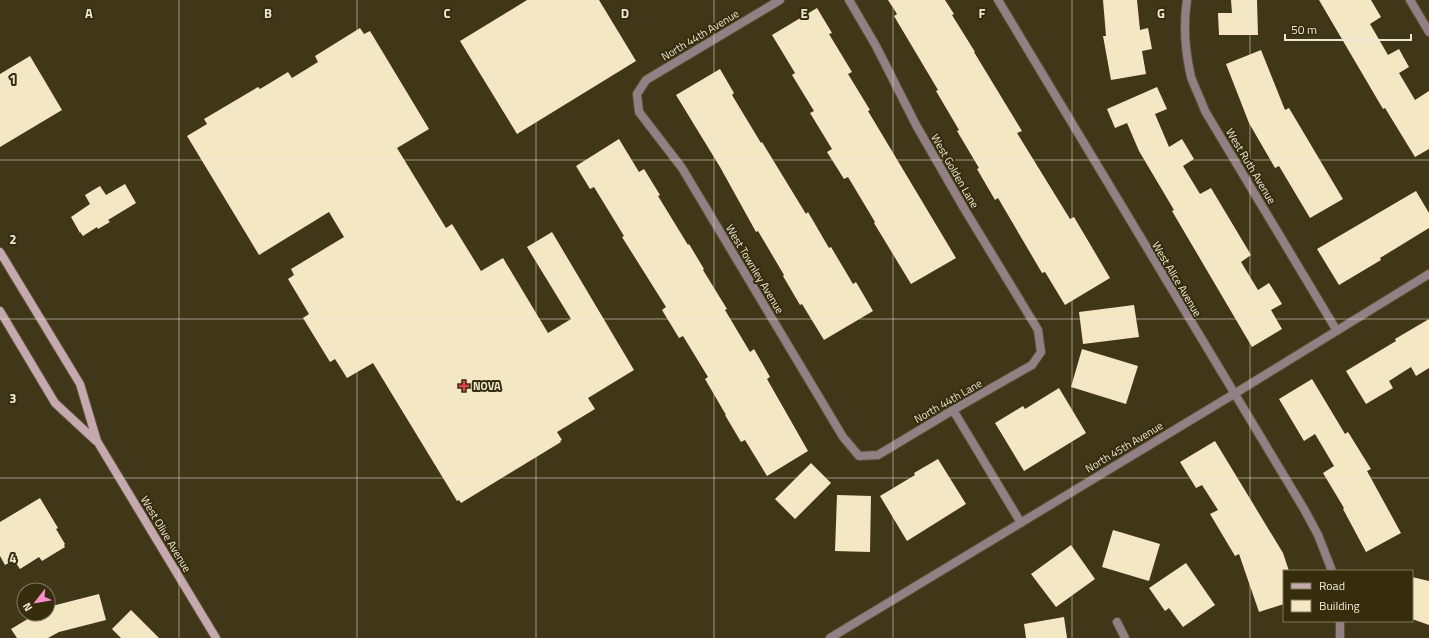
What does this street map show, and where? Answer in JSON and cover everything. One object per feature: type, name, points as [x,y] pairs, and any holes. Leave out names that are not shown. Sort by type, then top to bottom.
[{"type":"main road","name":"West Olive Avenue","points":[[0,252],[80,384],[97,442],[216,638]]},
{"type":"main road","name":"West Olive Avenue","points":[[0,311],[55,403],[97,442]]},
{"type":"street","name":"North 44th Avenue","points":[[637,94],[646,80],[780,0]]},
{"type":"street","name":"West Golden Lane","points":[[849,0],[876,46],[916,125],[965,210],[1038,330],[1041,352]]},
{"type":"street","name":"West Alice Avenue","points":[[998,0],[1304,509],[1318,535],[1332,570]]},
{"type":"street","name":"West Ruth Avenue","points":[[1187,0],[1184,18],[1185,46],[1192,77],[1205,111],[1336,331]]},
{"type":"street","points":[[1410,0],[1429,32]]},
{"type":"street","name":"West Townley Avenue","points":[[637,94],[639,112],[682,168],[842,437],[859,456]]},
{"type":"street","name":"North 45th Avenue","points":[[830,638],[1234,394],[1429,274]]},
{"type":"street","name":"North 44th Lane","points":[[859,456],[878,455],[1032,365],[1041,352]]},
{"type":"street","points":[[953,410],[1021,523]]},
{"type":"street","points":[[1117,622],[1125,638]]},
{"type":"street","points":[[1340,622],[1340,638]]},
{"type":"building","points":[[527,0],[599,0],[636,61],[517,134],[460,41]]},
{"type":"building","points":[[888,0],[945,0],[954,14],[952,15],[1022,131],[1017,133],[1070,219],[1074,217],[1110,278],[1065,305],[1045,272],[1042,273],[998,198],[995,200],[977,169],[979,168],[936,91],[938,90],[894,16],[897,14]]},
{"type":"building","points":[[1103,0],[1137,0],[1140,30],[1148,28],[1152,49],[1142,51],[1146,74],[1111,80],[1103,36],[1106,36]]},
{"type":"building","points":[[1231,0],[1257,0],[1258,35],[1219,35],[1218,13],[1232,13]]},
{"type":"building","points":[[1319,0],[1371,0],[1381,17],[1370,24],[1388,55],[1399,49],[1409,67],[1399,73],[1415,100],[1429,91],[1429,149],[1415,157],[1385,108],[1383,109]]},
{"type":"building","points":[[817,8],[832,33],[829,34],[852,72],[848,74],[870,110],[868,111],[956,258],[911,284],[848,177],[844,179],[827,152],[832,149],[810,113],[814,111],[792,75],[795,73],[772,35]]},
{"type":"building","points":[[360,28],[364,34],[370,31],[429,129],[397,148],[446,228],[452,224],[481,271],[503,258],[548,333],[571,319],[527,247],[552,232],[634,370],[588,398],[595,409],[557,432],[562,440],[560,441],[561,442],[461,503],[459,500],[457,501],[373,363],[347,378],[335,359],[330,362],[303,318],[309,314],[288,279],[294,275],[291,269],[344,237],[329,212],[259,255],[187,136],[207,124],[204,119],[258,87],[260,89],[288,72],[292,78],[318,62],[315,56]]},
{"type":"building","points":[[1261,50],[1285,110],[1289,108],[1343,199],[1310,218],[1279,166],[1275,168],[1249,123],[1226,64]]},
{"type":"building","points":[[30,56],[62,110],[0,147],[0,74]]},
{"type":"building","points":[[720,69],[734,93],[732,95],[761,143],[762,142],[806,214],[808,212],[829,248],[831,247],[853,284],[856,282],[873,311],[824,340],[802,304],[800,305],[783,276],[784,275],[758,231],[756,232],[720,167],[676,95]]},
{"type":"building","points":[[1157,87],[1167,109],[1155,114],[1169,147],[1182,139],[1194,159],[1183,166],[1200,194],[1211,188],[1251,255],[1241,262],[1258,290],[1269,283],[1282,304],[1271,310],[1282,329],[1252,347],[1172,211],[1174,210],[1139,151],[1127,123],[1115,128],[1107,109]]},
{"type":"building","points":[[619,139],[639,172],[644,169],[660,195],[658,196],[704,269],[703,270],[727,309],[725,310],[750,352],[754,349],[770,377],[767,379],[808,451],[767,476],[745,440],[741,442],[705,379],[708,377],[683,336],[679,338],[662,310],[666,307],[622,237],[624,236],[594,187],[590,189],[576,166]]},
{"type":"building","points":[[125,184],[136,203],[108,220],[110,222],[98,229],[97,227],[83,236],[71,217],[90,204],[85,195],[100,186],[106,195]]},
{"type":"building","points":[[1416,191],[1429,213],[1429,228],[1380,258],[1381,260],[1339,285],[1317,249]]},
{"type":"building","points":[[1134,305],[1139,337],[1083,344],[1079,312]]},
{"type":"building","points":[[1429,319],[1429,368],[1416,376],[1411,367],[1389,381],[1393,388],[1366,404],[1346,371]]},
{"type":"building","points":[[1082,349],[1138,366],[1126,404],[1071,387]]},
{"type":"building","points":[[1312,379],[1345,434],[1348,432],[1371,469],[1367,471],[1401,533],[1366,552],[1343,509],[1344,508],[1323,473],[1334,466],[1315,434],[1304,441],[1279,399]]},
{"type":"building","points":[[1059,388],[1086,433],[1024,471],[995,423],[1023,406],[1025,409]]},
{"type":"building","points":[[1215,441],[1283,553],[1289,570],[1283,570],[1283,604],[1259,612],[1239,554],[1235,556],[1210,514],[1218,510],[1202,485],[1196,488],[1180,462]]},
{"type":"building","points":[[938,459],[966,504],[907,541],[880,496]]},
{"type":"building","points":[[811,463],[831,483],[795,519],[775,499]]},
{"type":"building","points":[[837,495],[871,496],[870,552],[835,551]]},
{"type":"building","points":[[40,498],[58,528],[56,529],[65,544],[65,547],[42,561],[39,557],[20,569],[14,560],[5,565],[0,556],[0,522]]},
{"type":"building","points":[[1113,530],[1160,544],[1149,581],[1102,567]]},
{"type":"building","points":[[1071,545],[1095,579],[1056,607],[1031,574]]},
{"type":"building","points":[[1186,563],[1215,605],[1183,627],[1169,608],[1165,611],[1149,588]]},
{"type":"building","points":[[1413,577],[1429,581],[1429,625],[1413,619]]},
{"type":"building","points":[[99,594],[106,620],[59,632],[48,638],[17,638],[11,629],[23,622],[56,622],[56,605]]},
{"type":"building","points":[[131,610],[159,638],[121,638],[112,629]]},
{"type":"building","points":[[1064,617],[1067,638],[1026,638],[1024,624]]},
{"type":"place","name":"NOVA","points":[[464,386]]}]
